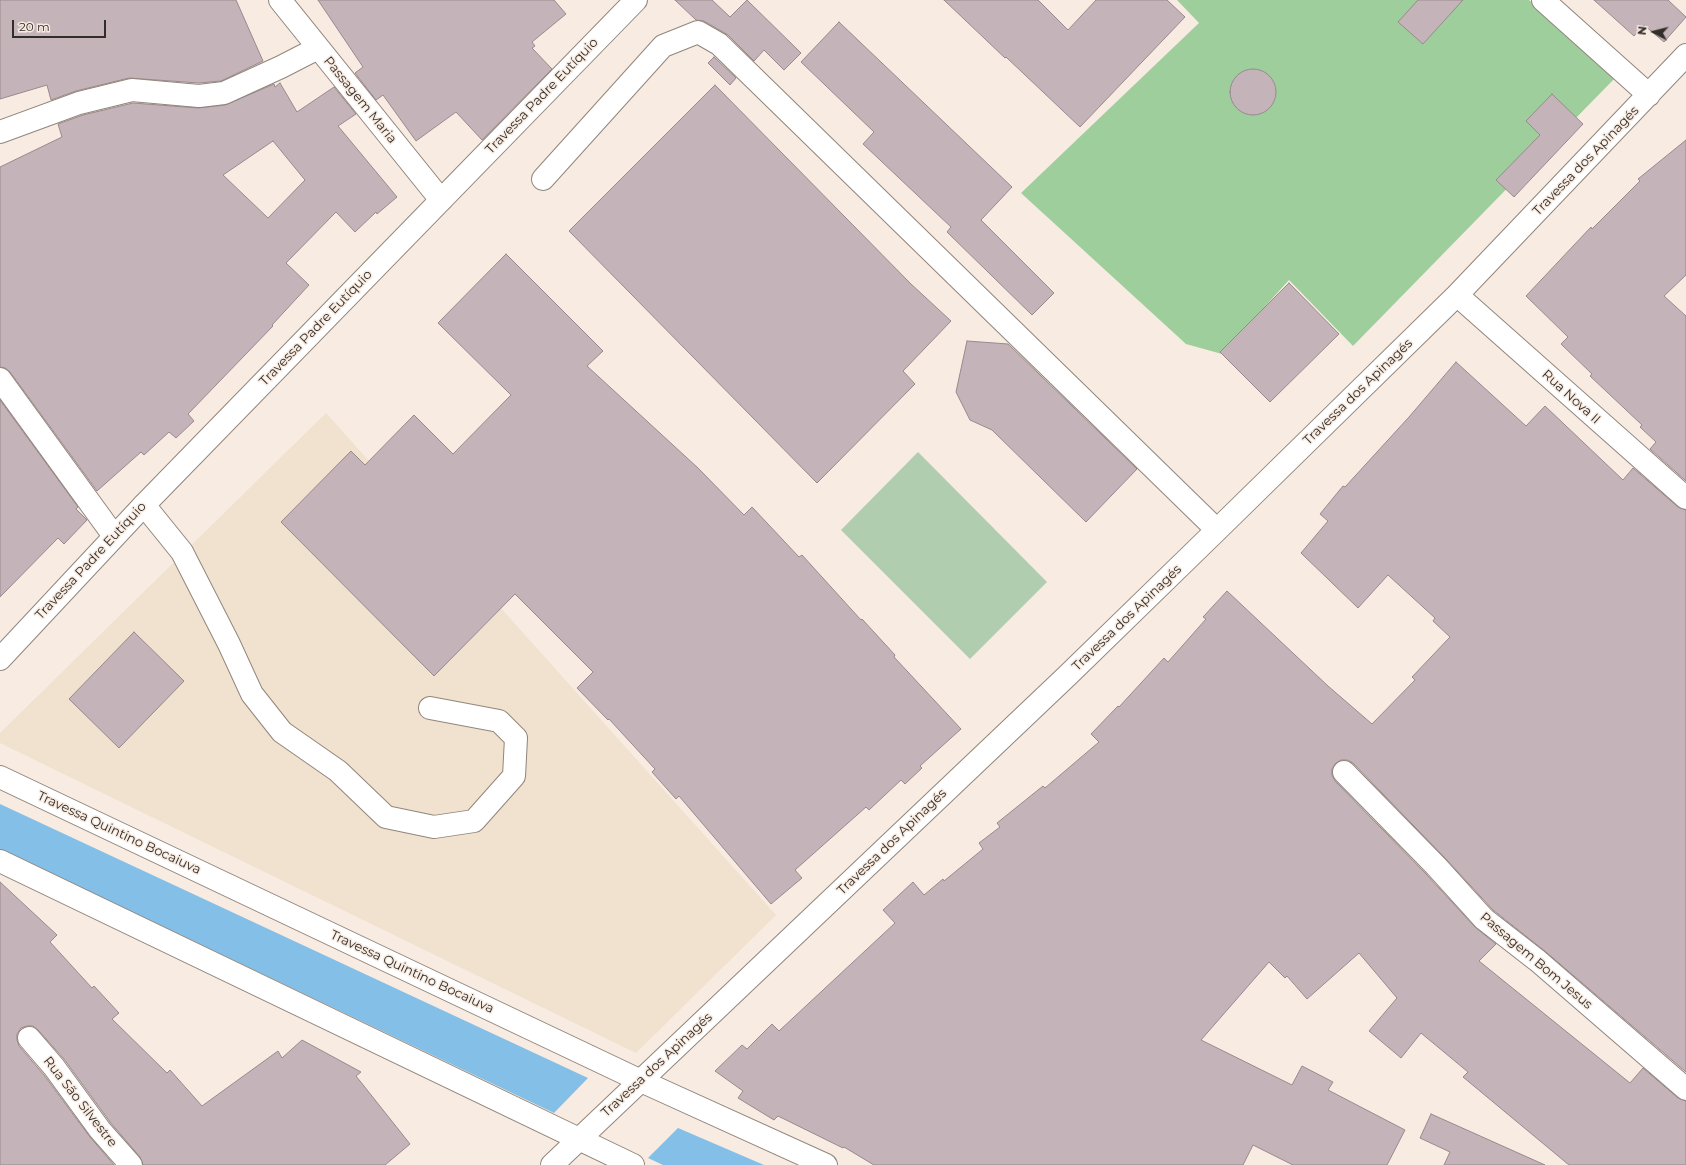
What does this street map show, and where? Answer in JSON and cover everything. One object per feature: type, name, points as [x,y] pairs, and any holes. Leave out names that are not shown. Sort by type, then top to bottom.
[{"type":"street","name":"Passagem Maria","points":[[280,0],[441,200]]},
{"type":"street","name":"Travessa Padre Eutíquio","points":[[0,659],[114,536],[636,0]]},
{"type":"street","points":[[1542,0],[1649,95]]},
{"type":"street","points":[[543,179],[663,46],[698,32],[720,44],[1217,530]]},
{"type":"street","points":[[0,132],[79,103],[132,90],[199,96],[224,93],[318,48]]},
{"type":"street","name":"Travessa dos Apinagés","points":[[552,1165],[1066,676],[1217,530],[1457,295],[1686,55]]},
{"type":"street","name":"Rua Nova II","points":[[1457,295],[1686,498]]},
{"type":"street","points":[[0,379],[114,536]]},
{"type":"street","points":[[144,505],[182,552],[229,644],[252,694],[282,732],[338,771],[386,817],[434,827],[474,821],[514,776],[516,738],[499,721],[430,708]]},
{"type":"street","name":"Passagem Bom Jesus","points":[[1344,772],[1436,866],[1484,919],[1538,961],[1686,1089]]},
{"type":"street","name":"Travessa Quintino Bocaiuva","points":[[0,777],[641,1081],[826,1165]]},
{"type":"street","points":[[0,861],[633,1165]]},
{"type":"street","name":"Rua São Silvestre","points":[[29,1038],[54,1067],[100,1130],[131,1165]]},
{"type":"shaded area","points":[[326,413],[776,915],[636,1053],[0,743],[0,733]]},
{"type":"green space","points":[[1177,0],[1529,0],[1617,76],[1353,346],[1289,280],[1222,354],[1186,344],[1021,193],[1199,23]]},
{"type":"green space","points":[[918,452],[1047,582],[970,659],[841,530]]},
{"type":"water","points":[[0,804],[588,1078],[554,1113],[0,849]]},
{"type":"water","points":[[678,1128],[764,1165],[663,1165],[648,1158]]},
{"type":"building","points":[[0,0],[236,0],[263,61],[221,81],[199,83],[129,78],[76,91],[51,100],[47,85],[0,99]]},
{"type":"building","points":[[318,0],[554,0],[566,14],[532,42],[535,46],[532,48],[552,69],[482,140],[456,112],[416,141],[383,95],[376,100],[355,73],[363,67]]},
{"type":"building","points":[[675,0],[712,0],[730,17],[747,0],[801,53],[784,70],[764,50],[754,61],[728,35],[704,21],[696,20]]},
{"type":"building","points":[[944,0],[1038,0],[1068,30],[1096,0],[1167,0],[1185,17],[1080,127]]},
{"type":"building","points":[[1418,0],[1463,0],[1423,44],[1398,22]]},
{"type":"building","points":[[1594,0],[1668,0],[1686,17],[1664,42],[1644,25],[1634,36]]},
{"type":"building","points":[[839,22],[1012,187],[981,220],[1054,293],[1032,315],[947,232],[951,227],[863,144],[874,132],[801,62]]},
{"type":"building","points":[[714,57],[736,78],[730,85],[708,63]]},
{"type":"building","points":[[1249,69],[1257,69],[1266,73],[1272,79],[1276,92],[1272,105],[1266,111],[1257,115],[1249,115],[1240,111],[1234,105],[1230,96],[1230,88],[1234,79],[1240,73]]},
{"type":"building","points":[[280,83],[297,112],[334,87],[356,114],[338,126],[397,197],[377,214],[376,212],[355,232],[336,212],[286,263],[309,285],[272,325],[273,326],[188,414],[194,421],[176,438],[169,432],[144,455],[141,452],[97,491],[10,372],[5,368],[0,367],[0,167],[62,137],[58,124],[83,115],[133,103],[198,108],[225,105],[274,84],[275,87]],"holes":[[[273,141],[305,180],[268,218],[223,175]]]},
{"type":"building","points":[[715,85],[911,284],[951,321],[903,371],[915,384],[817,483],[569,231]]},
{"type":"building","points":[[1552,94],[1583,124],[1514,197],[1496,180],[1540,135],[1526,121]]},
{"type":"building","points":[[1686,140],[1686,275],[1664,296],[1686,316],[1686,481],[1650,449],[1656,442],[1640,427],[1642,425],[1590,376],[1592,374],[1561,344],[1568,337],[1526,296],[1591,227],[1592,229],[1640,181],[1638,179]]},
{"type":"building","points":[[506,254],[603,351],[587,366],[698,468],[744,515],[752,507],[799,557],[802,555],[961,729],[920,766],[922,768],[905,784],[901,780],[869,810],[866,807],[795,870],[802,878],[771,904],[679,796],[676,799],[652,772],[655,769],[609,719],[608,720],[577,688],[593,672],[515,594],[434,676],[281,522],[351,451],[365,465],[414,415],[453,454],[511,395],[438,323]]},
{"type":"building","points":[[1289,283],[1339,334],[1270,402],[1220,352]]},
{"type":"building","points":[[967,341],[1008,344],[1137,469],[1086,522],[992,430],[970,420],[956,392]]},
{"type":"building","points":[[1456,362],[1526,426],[1545,406],[1623,480],[1633,468],[1678,507],[1686,510],[1686,1072],[1546,952],[1493,910],[1353,763],[1347,760],[1341,760],[1336,763],[1332,769],[1332,775],[1335,781],[1427,875],[1475,927],[1496,944],[1479,961],[1630,1083],[1643,1068],[1678,1098],[1686,1101],[1686,1165],[1569,1165],[1463,1077],[1468,1072],[1421,1033],[1401,1058],[1369,1031],[1397,998],[1359,953],[1307,999],[1287,976],[1285,978],[1269,962],[1201,1040],[1292,1085],[1302,1066],[1333,1082],[1328,1090],[1405,1130],[1387,1165],[1293,1165],[1253,1145],[1243,1165],[874,1165],[844,1147],[843,1148],[778,1116],[774,1120],[738,1098],[743,1091],[715,1071],[742,1045],[747,1049],[772,1024],[779,1031],[895,923],[883,910],[913,882],[924,895],[943,879],[944,881],[983,849],[979,843],[1000,827],[997,823],[1043,786],[1045,788],[1099,742],[1091,734],[1118,706],[1119,707],[1164,658],[1168,662],[1206,619],[1203,617],[1227,591],[1328,686],[1372,724],[1415,680],[1412,677],[1450,637],[1433,621],[1435,618],[1388,575],[1358,608],[1301,553],[1328,521],[1320,514],[1343,486],[1345,487],[1409,417]]},
{"type":"building","points":[[0,400],[78,507],[76,509],[87,520],[64,544],[58,538],[0,597]]},
{"type":"building","points":[[134,632],[184,681],[119,748],[69,699]]},
{"type":"building","points":[[0,882],[57,935],[50,942],[92,988],[94,986],[119,1013],[112,1019],[167,1073],[170,1070],[202,1106],[278,1051],[282,1058],[302,1040],[361,1072],[356,1076],[410,1144],[385,1165],[143,1165],[140,1157],[110,1122],[64,1059],[38,1030],[33,1026],[27,1026],[21,1028],[17,1034],[19,1046],[44,1075],[90,1137],[114,1165],[0,1165]]},
{"type":"building","points":[[1431,1114],[1545,1165],[1444,1165],[1450,1152],[1420,1138]]}]
